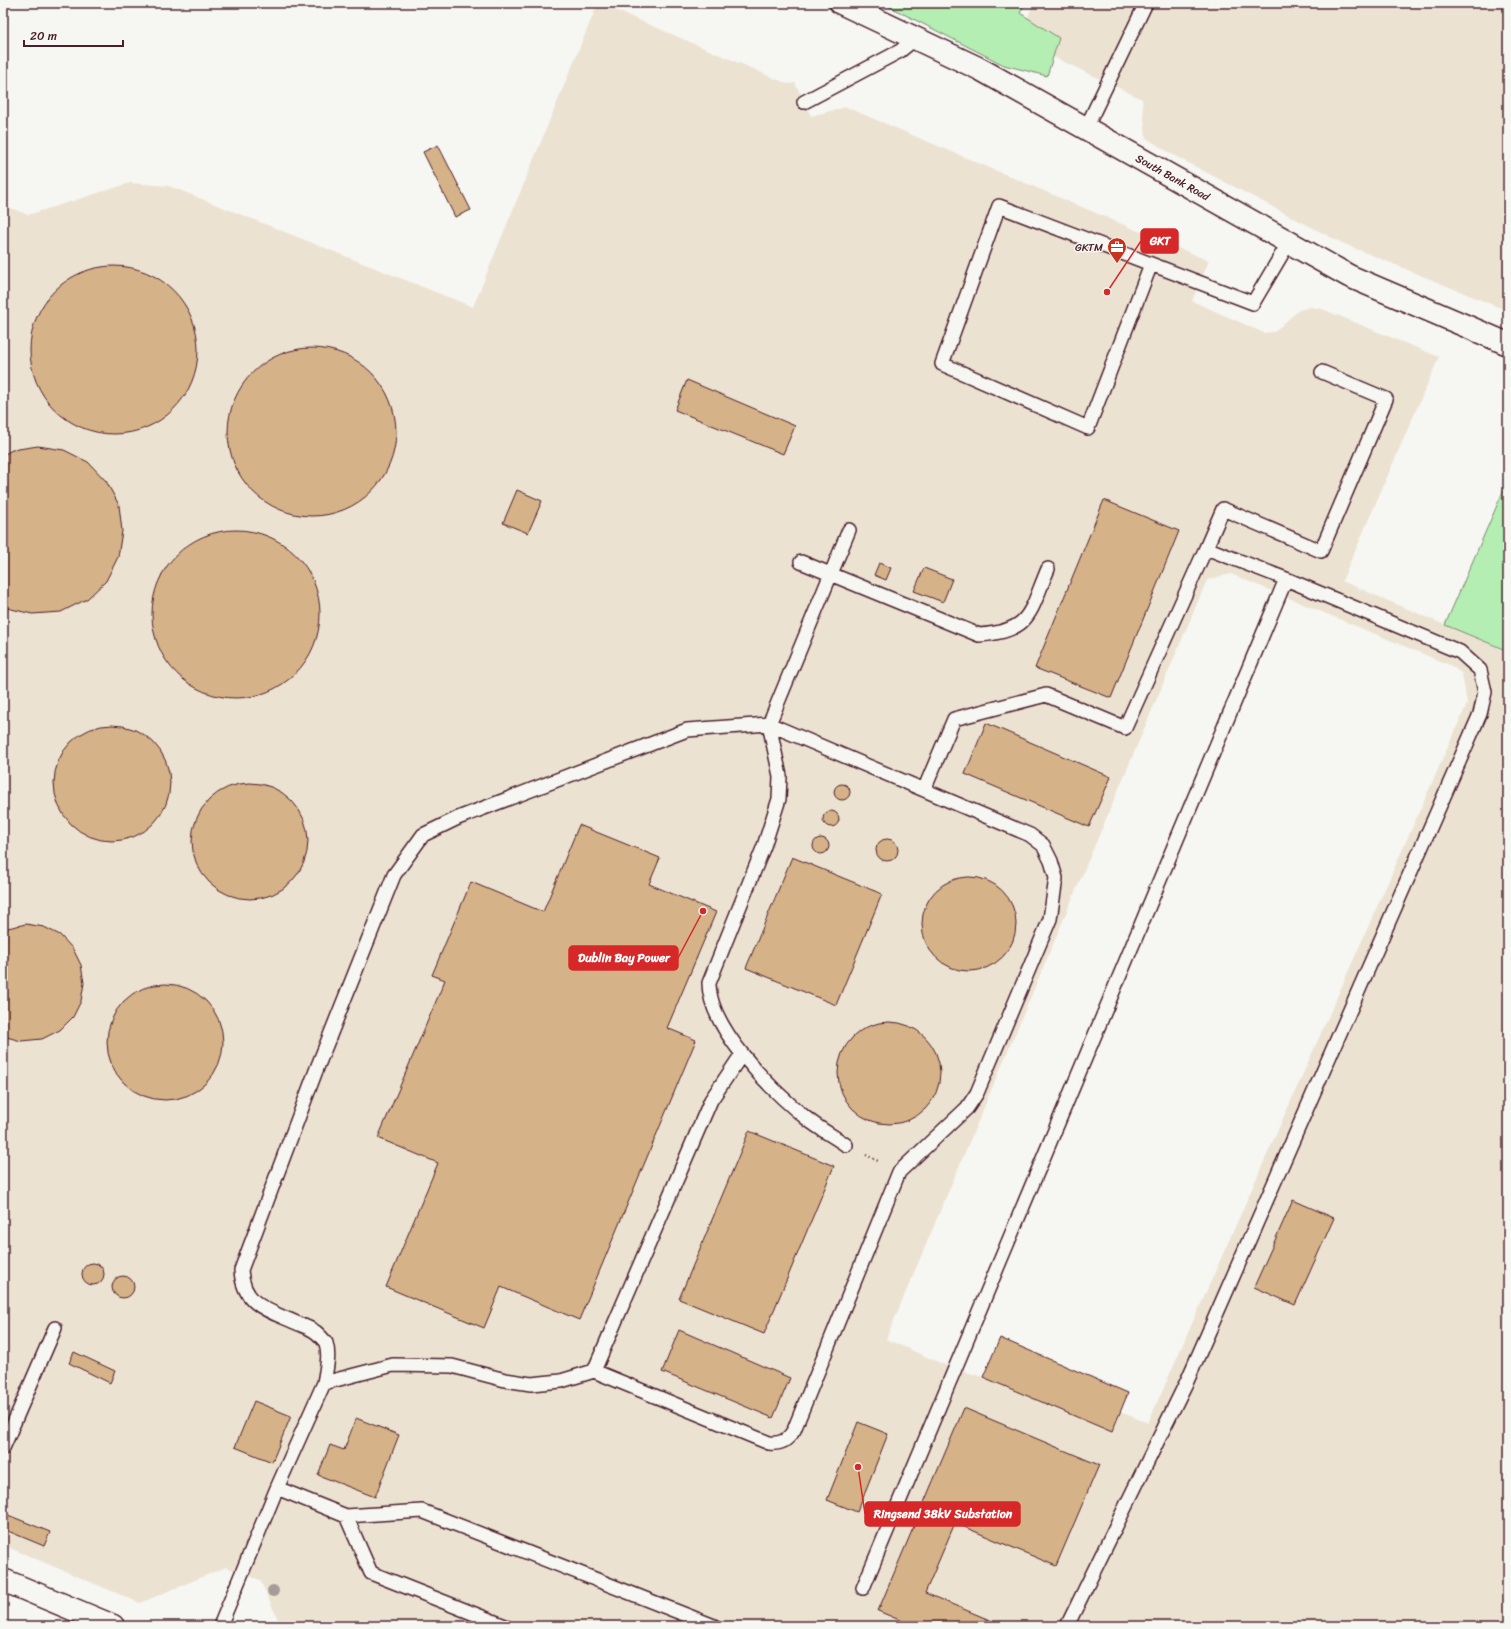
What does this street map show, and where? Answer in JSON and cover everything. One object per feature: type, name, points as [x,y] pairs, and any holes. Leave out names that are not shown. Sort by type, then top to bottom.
[{"type":"street","name":"South Bank Road","points":[[841,3],[980,69],[1349,276],[1508,344]]},
{"type":"street","points":[[3,1580],[90,1622],[113,1626]]},
{"type":"lane","points":[[1086,128],[1146,3]]},
{"type":"lane","points":[[804,102],[900,51],[916,38]]},
{"type":"lane","points":[[1151,264],[1088,428],[942,364],[999,206],[1151,264],[1253,303],[1289,242]]},
{"type":"lane","points":[[924,790],[954,719],[1046,695],[1125,728],[1223,509],[1321,551],[1386,399],[1322,372]]},
{"type":"lane","points":[[846,1145],[806,1118],[766,1081],[742,1054],[713,1009],[709,995],[709,983],[764,846],[778,799],[780,776],[769,724],[849,530]]},
{"type":"lane","points":[[1067,1626],[1188,1379],[1480,714],[1485,692],[1480,670],[1460,652],[1286,579],[1206,548]]},
{"type":"lane","points":[[801,562],[979,635],[1001,633],[1016,628],[1028,616],[1048,569]]},
{"type":"lane","points":[[863,1588],[1286,579]]},
{"type":"lane","points":[[220,1626],[277,1488],[324,1383],[328,1352],[325,1341],[314,1330],[262,1307],[250,1298],[242,1284],[241,1270],[317,1068],[394,875],[423,835],[458,818],[687,730],[769,724],[1030,835],[1043,845],[1056,878],[1050,919],[977,1093],[967,1108],[899,1172],[794,1430],[788,1438],[778,1444],[768,1443],[594,1371],[561,1381],[531,1384],[506,1380],[452,1366],[393,1365],[324,1383]]},
{"type":"lane","points":[[594,1371],[711,1100],[742,1054]]},
{"type":"lane","points":[[3,1448],[55,1328]]},
{"type":"lane","points":[[277,1488],[346,1516],[422,1511],[714,1626]]},
{"type":"lane","points":[[346,1516],[371,1573],[506,1626]]},
{"type":"path","points":[[846,1145],[899,1172]]},
{"type":"shaded area","points":[[598,3],[609,3],[608,7],[788,84],[795,83],[811,116],[846,107],[1209,261],[1192,301],[1264,333],[1274,332],[1299,310],[1311,307],[1322,309],[1439,357],[1342,581],[1508,652],[1508,1626],[281,1626],[260,1580],[226,1567],[140,1603],[3,1545],[3,205],[28,215],[130,183],[169,186],[473,307]],"holes":[[[1231,574],[1452,666],[1462,674],[1467,704],[1148,1423],[1120,1412],[1112,1432],[983,1377],[954,1369],[886,1339],[1207,580]]]},
{"type":"shaded area","points":[[1034,3],[1508,3],[1508,311],[1342,243],[1173,155],[1146,138],[1142,99],[1018,40]]},
{"type":"green space","points":[[882,3],[1025,3],[1020,13],[1059,38],[1047,76],[1004,65]]},
{"type":"green space","points":[[1508,480],[1508,651],[1445,625]]},
{"type":"building","points":[[438,145],[471,210],[455,217],[423,152]]},
{"type":"building","points":[[114,266],[138,270],[153,276],[161,280],[179,297],[184,303],[194,326],[198,350],[194,374],[188,389],[184,397],[167,415],[161,420],[138,430],[114,434],[90,430],[75,424],[67,420],[49,403],[44,397],[34,374],[30,350],[34,326],[40,311],[44,303],[61,285],[67,280],[90,270]]},
{"type":"building","points":[[312,348],[336,352],[351,358],[365,367],[377,379],[386,393],[392,408],[396,432],[392,456],[386,471],[377,485],[365,497],[351,506],[336,512],[312,516],[288,512],[273,506],[259,497],[247,485],[238,471],[232,456],[228,432],[232,408],[238,393],[247,379],[259,367],[273,358],[288,352]]},
{"type":"building","points":[[687,380],[795,426],[783,454],[675,410]]},
{"type":"building","points":[[38,446],[64,450],[88,462],[106,481],[119,505],[122,531],[118,557],[106,581],[87,599],[61,612],[32,614],[3,607],[3,455],[12,450]]},
{"type":"building","points":[[517,490],[542,501],[528,533],[503,523]]},
{"type":"building","points":[[1104,500],[1179,531],[1111,698],[1035,668]]},
{"type":"building","points":[[236,530],[260,534],[275,540],[289,549],[301,561],[310,575],[316,590],[320,614],[316,638],[310,653],[301,667],[289,679],[275,688],[260,694],[236,698],[212,694],[197,688],[183,679],[171,667],[162,653],[156,638],[152,614],[156,590],[162,575],[171,561],[183,549],[197,540],[212,534]]},
{"type":"building","points":[[879,563],[891,568],[886,580],[874,575]]},
{"type":"building","points":[[924,568],[952,579],[943,602],[914,591]]},
{"type":"building","points":[[986,723],[1111,777],[1089,827],[965,774]]},
{"type":"building","points":[[112,725],[123,726],[134,730],[153,742],[165,761],[169,772],[169,794],[165,805],[153,824],[134,836],[123,840],[112,841],[101,840],[90,836],[71,824],[59,805],[55,794],[54,783],[55,772],[59,761],[71,742],[90,730],[101,726]]},
{"type":"building","points":[[250,783],[261,784],[272,788],[291,800],[303,819],[307,830],[307,852],[303,863],[291,882],[272,894],[261,898],[250,899],[239,898],[228,894],[209,882],[197,863],[193,852],[192,841],[193,830],[197,819],[209,800],[228,788],[239,784]]},
{"type":"building","points":[[839,784],[845,784],[850,789],[848,798],[845,800],[839,800],[834,795],[834,789]]},
{"type":"building","points":[[828,811],[834,811],[839,816],[837,825],[834,827],[828,827],[823,822],[823,816]]},
{"type":"building","points":[[579,825],[660,858],[649,884],[716,912],[667,1028],[696,1040],[579,1320],[501,1287],[484,1328],[386,1287],[438,1163],[378,1138],[445,980],[432,975],[471,882],[543,912]]},
{"type":"building","points":[[818,838],[824,838],[829,843],[827,852],[824,854],[818,854],[813,849],[813,843]]},
{"type":"building","points":[[887,839],[891,840],[897,846],[897,854],[891,860],[887,861],[883,860],[877,854],[876,850],[877,846],[883,840]]},
{"type":"building","points":[[792,857],[882,894],[836,1005],[746,968]]},
{"type":"building","points":[[969,877],[987,881],[1002,891],[1012,906],[1016,924],[1012,942],[1002,957],[987,967],[969,971],[951,967],[936,957],[926,942],[922,924],[926,906],[936,891],[951,881]]},
{"type":"building","points":[[26,924],[44,927],[60,935],[73,949],[81,965],[84,983],[81,1001],[73,1017],[60,1030],[42,1039],[21,1041],[3,1036],[3,929]]},
{"type":"building","points":[[165,984],[176,985],[187,989],[206,1001],[218,1020],[222,1031],[222,1053],[218,1064],[206,1083],[187,1095],[176,1099],[165,1100],[154,1099],[143,1095],[124,1083],[112,1064],[108,1053],[107,1042],[108,1031],[112,1020],[124,1001],[143,989],[154,985]]},
{"type":"building","points":[[889,1022],[908,1026],[925,1037],[936,1054],[940,1073],[936,1092],[925,1109],[908,1120],[889,1124],[870,1120],[853,1109],[842,1092],[838,1073],[842,1054],[853,1037],[870,1026]]},
{"type":"building","points":[[749,1131],[834,1166],[764,1334],[679,1299]]},
{"type":"building","points":[[1293,1200],[1334,1218],[1295,1305],[1254,1287]]},
{"type":"building","points":[[93,1263],[101,1266],[104,1274],[101,1282],[93,1285],[85,1282],[82,1274],[85,1266]]},
{"type":"building","points":[[123,1276],[131,1279],[134,1287],[131,1295],[123,1298],[115,1295],[112,1287],[115,1279]]},
{"type":"building","points":[[679,1330],[790,1378],[773,1418],[662,1372]]},
{"type":"building","points":[[1000,1338],[1128,1393],[1112,1432],[983,1377]]},
{"type":"building","points":[[74,1352],[115,1371],[110,1383],[69,1363]]},
{"type":"building","points":[[254,1401],[291,1416],[272,1462],[235,1447]]},
{"type":"building","points":[[964,1408],[1099,1465],[1056,1566],[955,1523],[925,1593],[1004,1626],[914,1626],[878,1611]]},
{"type":"building","points":[[356,1418],[399,1435],[375,1497],[318,1475],[330,1445],[344,1450]]},
{"type":"building","points":[[858,1422],[888,1434],[857,1512],[827,1500]]},
{"type":"building","points":[[3,1513],[50,1532],[44,1546],[3,1529]]},
{"type":"place","name":"GKTM","points":[[1117,264]]},
{"type":"place","name":"GKT","points":[[1107,292]]},
{"type":"place","name":"Dublin Bay Power","points":[[703,911]]},
{"type":"place","name":"Ringsend 38kV Substation","points":[[858,1467]]}]
